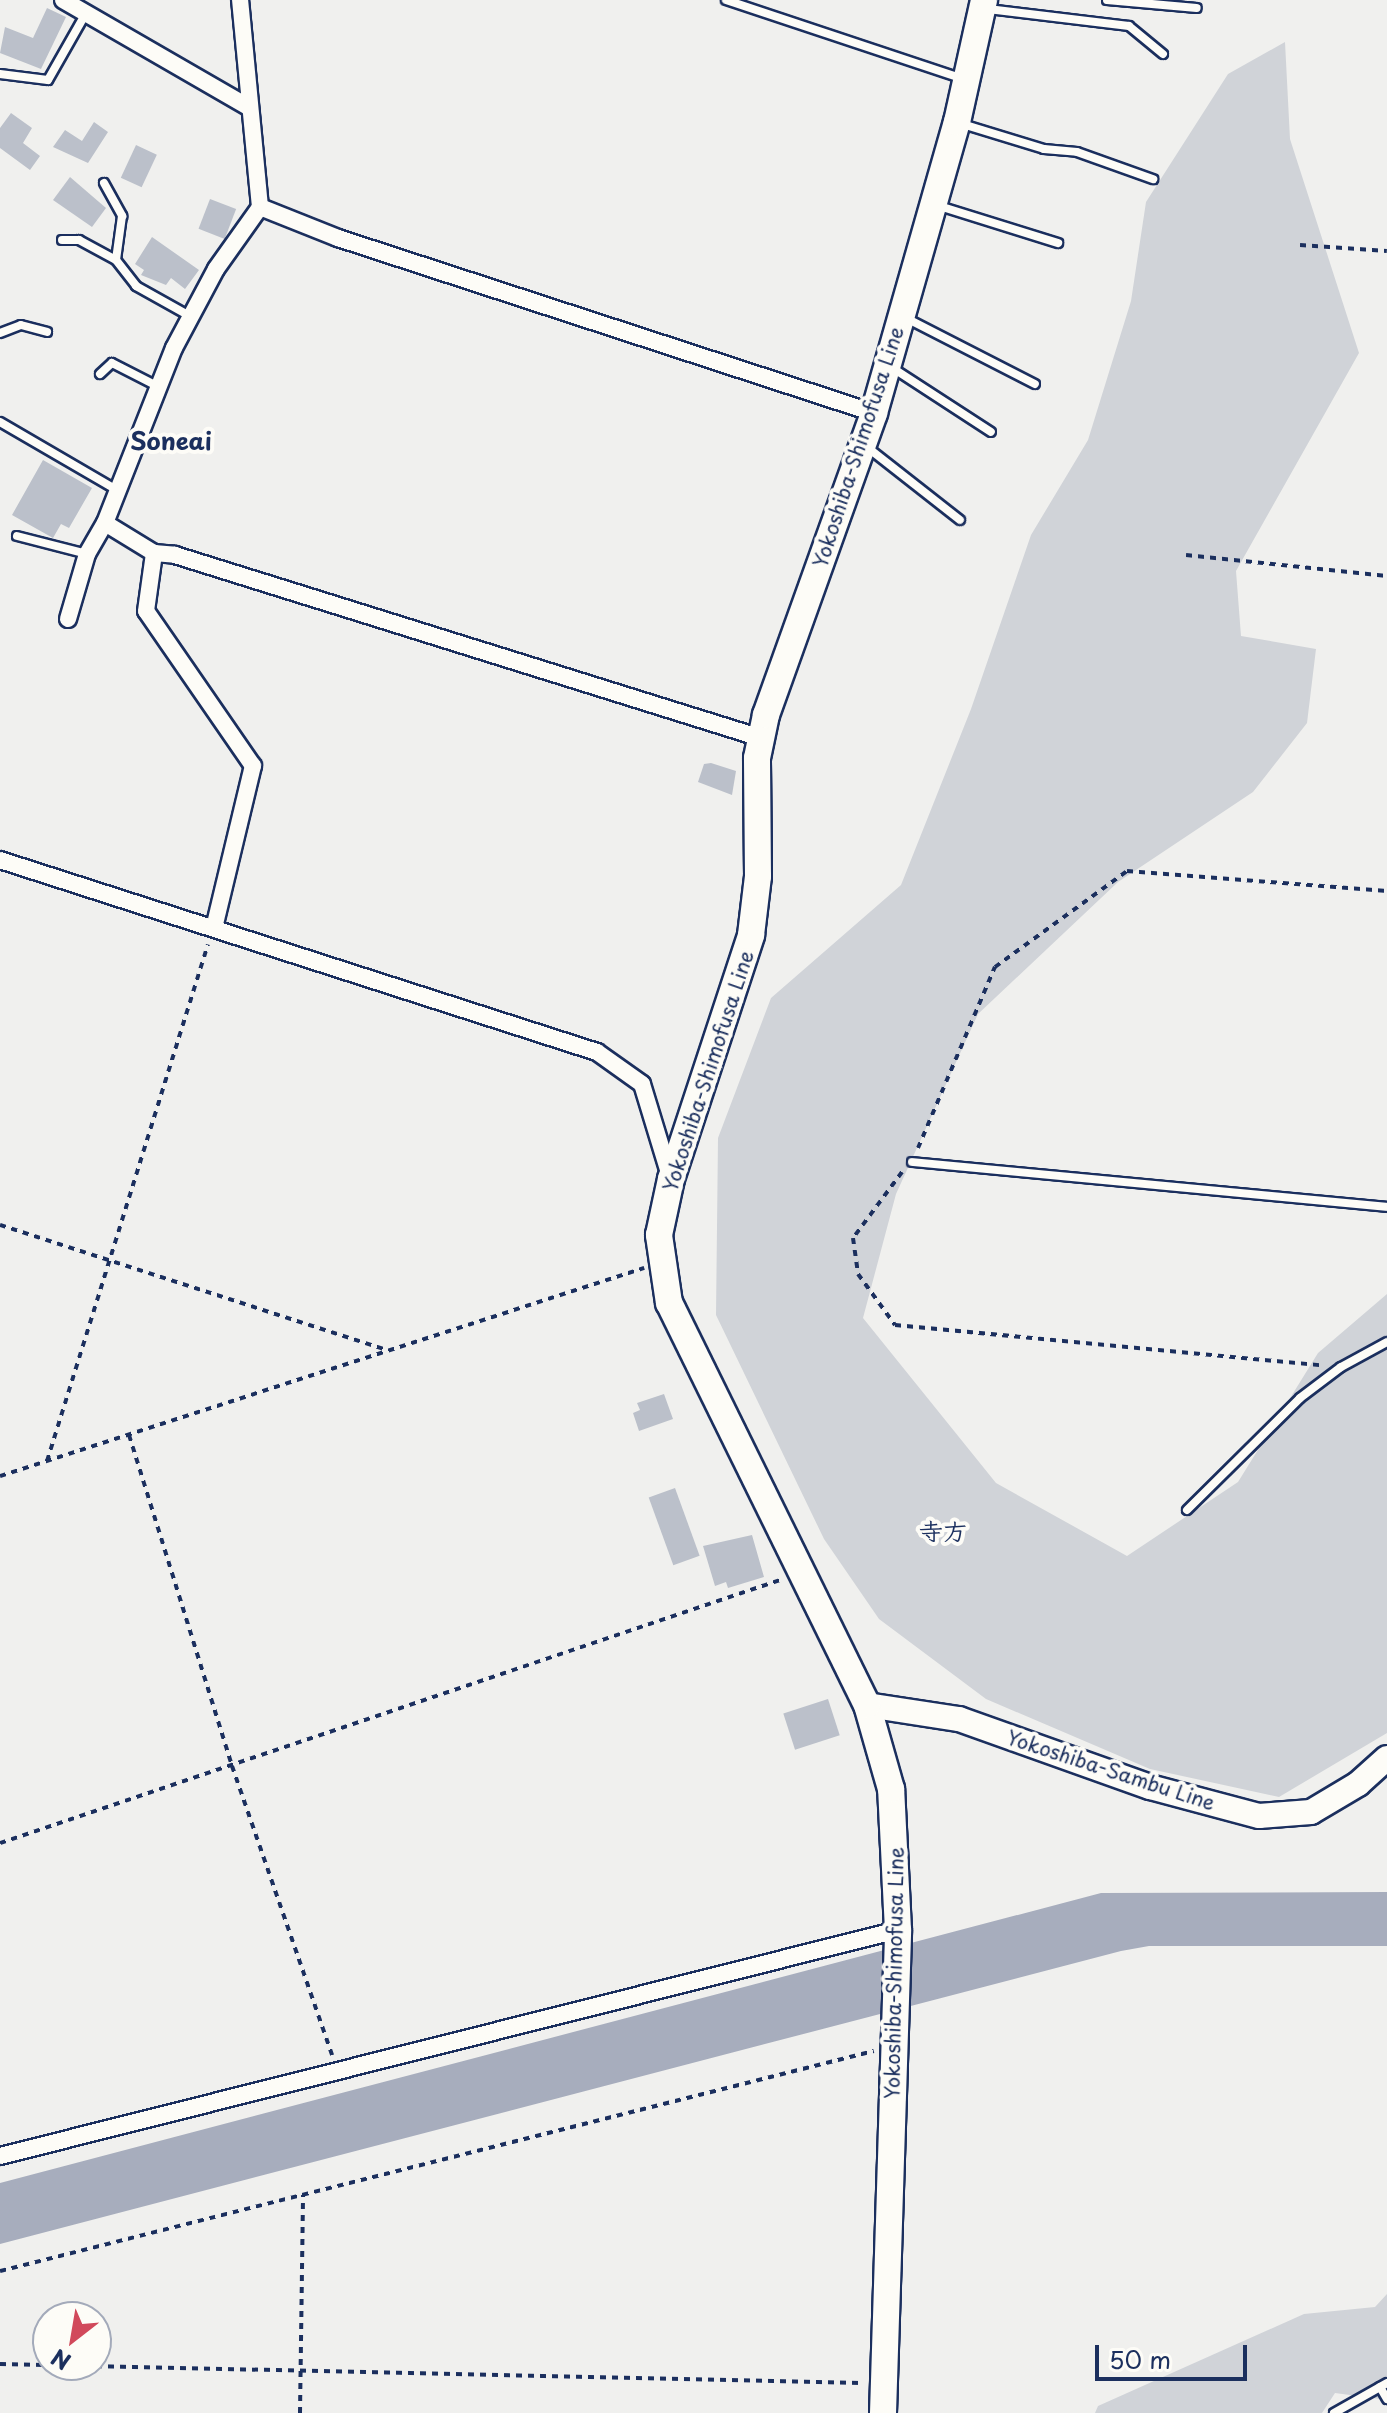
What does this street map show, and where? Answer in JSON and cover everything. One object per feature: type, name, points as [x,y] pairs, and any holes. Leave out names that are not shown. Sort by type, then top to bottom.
[{"type":"main road","name":"Yokoshiba-Shimofusa Line","points":[[883,2413],[898,1930],[891,1789],[867,1705],[699,1372],[669,1303],[659,1235],[671,1179],[751,935],[758,876],[755,790],[761,738],[874,413],[957,122],[983,4]]},
{"type":"main road","name":"Yokoshiba-Sambu Line","points":[[867,1705],[959,1719],[1150,1787],[1259,1816],[1311,1812],[1358,1784],[1387,1758]]},
{"type":"street","points":[[68,619],[87,554],[105,523],[190,316],[260,207],[240,0]]},
{"type":"street","points":[[67,1],[250,108]]},
{"type":"street","points":[[260,207],[338,238],[874,413]]},
{"type":"street","points":[[105,523],[154,553],[175,555],[761,738]]},
{"type":"street","points":[[154,553],[146,611],[253,766],[214,928]]},
{"type":"street","points":[[0,860],[597,1052],[642,1084],[671,1179]]},
{"type":"street","points":[[0,2156],[898,1930]]},
{"type":"lane","points":[[726,0],[966,80]]},
{"type":"lane","points":[[1107,0],[1197,8]]},
{"type":"lane","points":[[983,4],[1129,26],[1163,54]]},
{"type":"lane","points":[[0,74],[48,80],[86,13]]},
{"type":"lane","points":[[957,122],[1044,149],[1077,152],[1153,179]]},
{"type":"lane","points":[[104,183],[122,216],[116,260]]},
{"type":"lane","points":[[933,205],[1058,243]]},
{"type":"lane","points":[[62,240],[79,240],[116,260],[136,286],[190,316]]},
{"type":"lane","points":[[902,316],[1035,384]]},
{"type":"lane","points":[[0,333],[21,325],[47,332]]},
{"type":"lane","points":[[100,374],[112,363],[161,388]]},
{"type":"lane","points":[[888,365],[991,432]]},
{"type":"lane","points":[[0,422],[118,491]]},
{"type":"lane","points":[[862,445],[878,451],[960,520]]},
{"type":"lane","points":[[17,536],[87,554]]},
{"type":"lane","points":[[912,1162],[1387,1207]]},
{"type":"lane","points":[[1187,1510],[1250,1443],[1341,1367],[1387,1342]]},
{"type":"lane","points":[[1334,2413],[1384,2385],[1387,2399]]},
{"type":"path","points":[[1300,245],[1387,251]]},
{"type":"path","points":[[1186,555],[1387,576]]},
{"type":"path","points":[[1341,1367],[895,1325],[858,1274],[853,1238],[912,1162],[995,967],[1127,871],[1387,891]]},
{"type":"path","points":[[47,1461],[214,928]]},
{"type":"path","points":[[0,1225],[389,1350]]},
{"type":"path","points":[[0,1476],[661,1262]]},
{"type":"path","points":[[129,1435],[232,1766],[338,2073]]},
{"type":"path","points":[[0,1843],[751,1592],[799,1570]]},
{"type":"path","points":[[0,2271],[894,2046]]},
{"type":"path","points":[[300,2413],[303,2195]]},
{"type":"path","points":[[0,2364],[883,2383]]},
{"type":"shaded area","points":[[1285,42],[1290,139],[1359,353],[1236,571],[1241,636],[1316,649],[1307,723],[1253,792],[1118,882],[978,1014],[896,1194],[863,1318],[996,1483],[1127,1556],[1238,1482],[1318,1353],[1387,1294],[1387,1733],[1279,1797],[1150,1769],[986,1699],[879,1619],[824,1539],[716,1315],[718,1138],[771,998],[901,885],[971,709],[1031,535],[1088,440],[1131,301],[1146,202],[1228,74]]},
{"type":"shaded area","points":[[1387,2294],[1387,2400],[1335,2393],[1322,2413],[1095,2413],[1098,2406],[1304,2314],[1375,2307]]},
{"type":"water","points":[[1387,1892],[1387,1946],[1149,1946],[1121,1951],[0,2244],[0,2183],[1101,1893]]},
{"type":"building","points":[[47,8],[66,17],[41,69],[0,53],[5,27],[33,38]]},
{"type":"building","points":[[11,113],[32,128],[23,143],[40,156],[30,170],[0,148],[0,128]]},
{"type":"building","points":[[94,122],[108,132],[88,163],[53,147],[65,130],[82,141]]},
{"type":"building","points":[[136,145],[157,155],[142,187],[121,178]]},
{"type":"building","points":[[70,177],[106,208],[92,227],[53,200]]},
{"type":"building","points":[[210,199],[236,209],[225,239],[199,229]]},
{"type":"building","points":[[152,237],[199,270],[185,289],[171,278],[166,285],[141,275],[144,270],[135,264]]},
{"type":"building","points":[[43,460],[92,488],[69,528],[61,524],[53,538],[12,515]]},
{"type":"building","points":[[711,763],[736,771],[732,795],[698,782],[704,764]]},
{"type":"building","points":[[664,1394],[673,1419],[639,1431],[633,1413],[640,1410],[637,1403]]},
{"type":"building","points":[[675,1488],[700,1556],[673,1565],[649,1498]]},
{"type":"building","points":[[752,1535],[764,1577],[728,1588],[726,1582],[715,1586],[703,1546]]},
{"type":"building","points":[[828,1699],[840,1735],[795,1750],[783,1714]]},
{"type":"district","name":"Soneai","points":[[171,441]]},
{"type":"district","name":"寺方","points":[[943,1531]]}]
